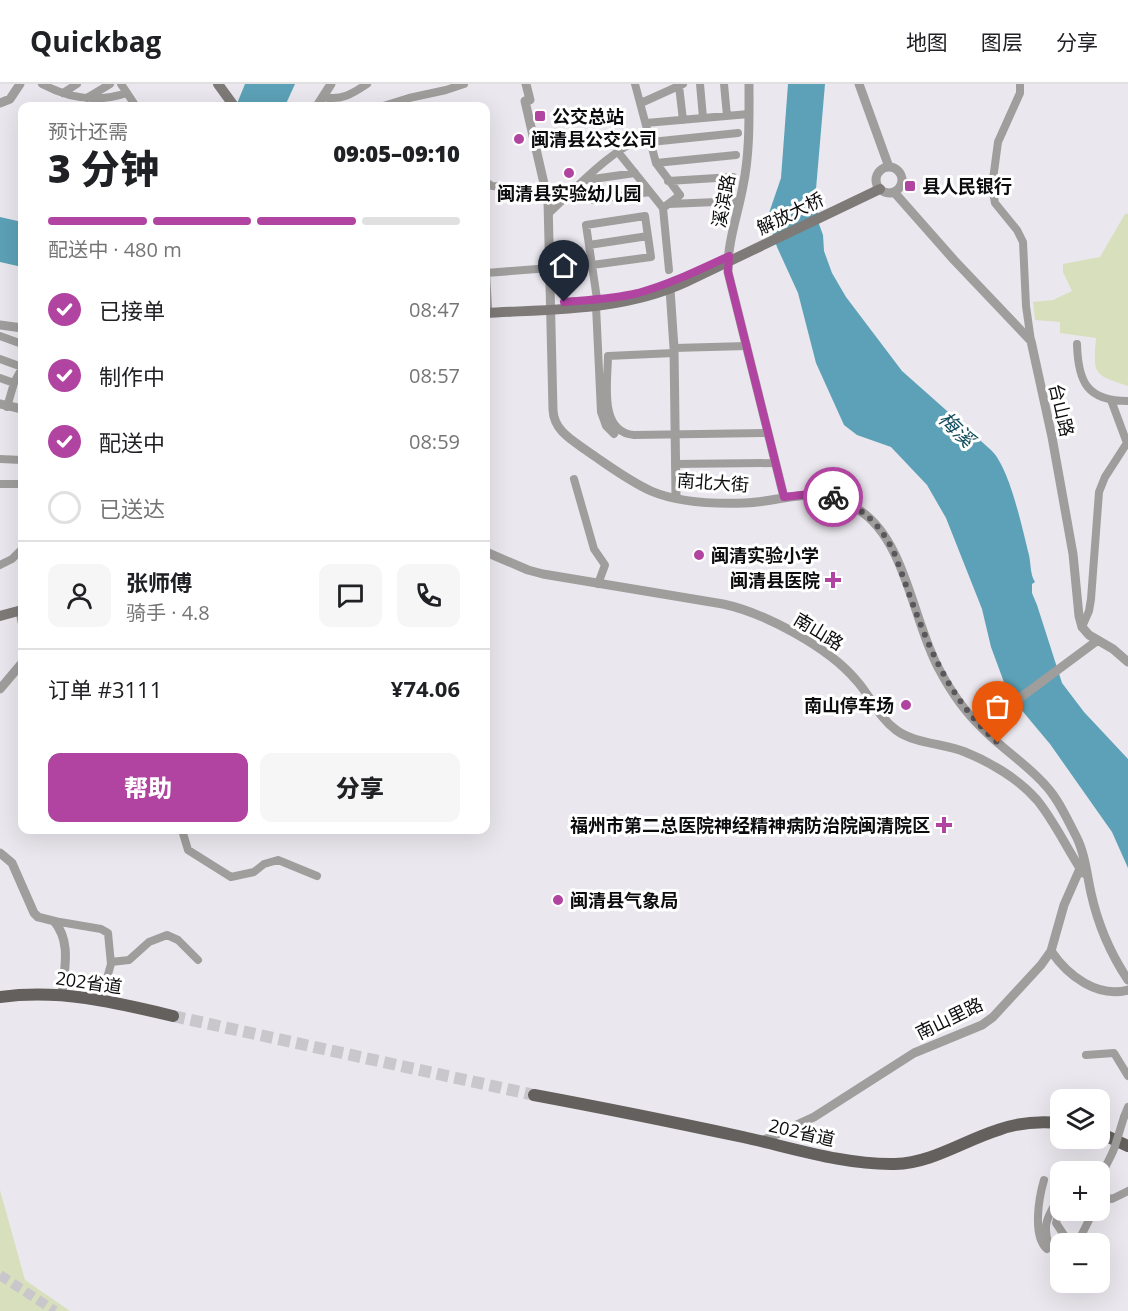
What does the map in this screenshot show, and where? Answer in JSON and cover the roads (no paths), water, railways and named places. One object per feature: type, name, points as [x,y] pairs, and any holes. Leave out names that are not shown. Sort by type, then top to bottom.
[{"type":"main road","points":[[218,84],[231,102]]},
{"type":"main road","name":"解放大桥","points":[[729,259],[879,187]]},
{"type":"main road","points":[[490,309],[638,299],[670,289],[729,259]]},
{"type":"main road","points":[[596,303],[655,288],[729,259]]},
{"type":"main road","points":[[0,616],[18,615]]},
{"type":"main road","points":[[0,621],[18,616]]},
{"type":"main road","name":"202省道","points":[[0,997],[62,995],[101,999],[173,1016]]},
{"type":"main road","name":"202省道","points":[[534,1095],[861,1163],[897,1164],[931,1157],[1009,1127],[1050,1123]]},
{"type":"main road","points":[[1110,1138],[1128,1146]]},
{"type":"street","points":[[0,103],[10,99],[20,84]]},
{"type":"street","points":[[43,84],[63,93],[86,99],[109,98],[127,93]]},
{"type":"street","points":[[63,93],[77,84]]},
{"type":"street","points":[[86,99],[110,84]]},
{"type":"street","points":[[121,84],[133,102]]},
{"type":"street","points":[[323,97],[331,99],[343,97],[367,84]]},
{"type":"street","points":[[396,102],[464,84]]},
{"type":"street","name":"南北大街","points":[[526,84],[530,100],[525,101],[546,190],[549,213],[553,416],[558,428],[634,482],[653,492],[676,497],[740,503],[810,494],[834,498],[855,507],[878,525],[895,555],[938,667],[975,721],[1051,792],[1078,840],[1082,865]]},
{"type":"street","points":[[635,84],[656,163],[680,195],[666,206]]},
{"type":"street","points":[[700,84],[704,118]]},
{"type":"street","points":[[724,84],[727,116]]},
{"type":"street","name":"溪滨路","points":[[749,84],[747,154],[728,272],[784,497]]},
{"type":"street","points":[[859,84],[889,167]]},
{"type":"street","points":[[1020,84],[1020,93],[998,142],[992,187],[995,203],[1017,230],[1023,242],[1026,306],[1031,341]]},
{"type":"street","points":[[320,102],[330,85]]},
{"type":"street","points":[[641,103],[681,85],[683,120]]},
{"type":"street","points":[[646,123],[749,114]]},
{"type":"street","points":[[549,213],[618,152],[635,140],[738,133]]},
{"type":"street","points":[[618,152],[650,192],[666,206],[740,201]]},
{"type":"street","points":[[656,163],[736,155]]},
{"type":"street","points":[[889,167],[897,170],[902,177],[901,185],[894,192],[888,193],[879,187],[878,173],[889,167]]},
{"type":"street","points":[[585,181],[635,173]]},
{"type":"street","points":[[668,181],[733,177]]},
{"type":"street","points":[[490,185],[546,190]]},
{"type":"street","points":[[593,200],[650,192]]},
{"type":"street","points":[[894,192],[954,260],[1031,341]]},
{"type":"street","points":[[666,206],[669,270]]},
{"type":"street","points":[[592,265],[651,257],[645,216],[586,225],[596,303],[601,412],[606,426],[614,434]]},
{"type":"street","points":[[589,245],[648,236]]},
{"type":"street","points":[[490,273],[550,268]]},
{"type":"street","points":[[670,289],[674,351],[676,497]]},
{"type":"street","points":[[0,325],[18,327]]},
{"type":"street","points":[[0,336],[18,343]]},
{"type":"street","name":"台山路","points":[[1031,341],[1052,437],[1069,532],[1082,627]]},
{"type":"street","points":[[1077,344],[1077,360],[1085,385],[1095,394],[1111,400],[1128,401]]},
{"type":"street","points":[[747,346],[608,356],[608,405],[612,421],[624,433],[634,435],[768,433]]},
{"type":"street","points":[[0,359],[18,366]]},
{"type":"street","points":[[18,376],[3,405],[18,408]]},
{"type":"street","points":[[0,378],[14,383]]},
{"type":"street","points":[[1111,400],[1127,443],[1105,477],[1099,492],[1091,599],[1082,627],[1085,632],[1128,662]]},
{"type":"street","points":[[0,459],[18,460]]},
{"type":"street","points":[[675,464],[776,463]]},
{"type":"street","points":[[574,479],[594,549],[605,565],[598,584]]},
{"type":"street","points":[[0,484],[18,484]]},
{"type":"street","name":"南山路","points":[[490,554],[537,573],[733,606],[761,616],[817,646],[836,659],[850,673],[894,729],[907,736],[971,754],[1022,784],[1040,804],[1082,865],[1104,938],[1128,980]]},
{"type":"street","points":[[0,566],[18,557]]},
{"type":"street","points":[[975,721],[1000,713],[1098,640]]},
{"type":"street","points":[[0,690],[18,668]]},
{"type":"street","points":[[994,739],[994,726],[1000,713]]},
{"type":"street","points":[[183,834],[188,850],[227,876],[237,877],[254,872],[264,864],[278,860],[317,876]]},
{"type":"street","points":[[0,853],[12,863],[34,913],[38,917],[105,931],[109,936],[111,962],[101,999]]},
{"type":"street","name":"南山里路","points":[[762,1141],[814,1117],[914,1053],[988,1021],[1041,966],[1051,951],[1064,905],[1082,865]]},
{"type":"street","points":[[54,921],[63,936],[65,945],[62,995]]},
{"type":"street","points":[[111,962],[132,959],[146,944],[167,935],[178,940],[198,960]]},
{"type":"street","points":[[1051,951],[1065,969],[1088,985],[1106,991],[1128,990]]},
{"type":"street","points":[[1086,1055],[1114,1053],[1128,1076]]},
{"type":"street","points":[[1109,1161],[1128,1107]]},
{"type":"street","points":[[1044,1180],[1039,1199],[1039,1234],[1047,1249],[1049,1246],[1046,1231],[1047,1218],[1050,1212]]},
{"type":"street","points":[[1110,1198],[1128,1191]]},
{"type":"water","points":[[245,84],[295,84],[287,102],[238,102]]},
{"type":"water","name":"梅溪","points":[[788,84],[825,84],[816,189],[824,251],[832,273],[846,297],[902,371],[991,450],[1004,470],[1010,484],[1029,555],[1035,582],[1032,584],[1032,593],[1062,683],[1084,712],[1128,759],[1128,868],[1112,832],[1005,685],[991,647],[982,609],[946,518],[927,485],[891,447],[857,435],[844,425],[816,363],[798,293],[777,247],[768,220],[781,178]]},
{"type":"water","points":[[0,217],[18,221],[18,266],[0,262]]},
{"type":"tunnel","points":[[173,1016],[534,1095]]},
{"type":"tunnel","points":[[0,1275],[55,1311]]},
{"type":"place","name":"公交总站","points":[[540,116]]},
{"type":"place","name":"闽清县公交公司","points":[[519,139]]},
{"type":"place","name":"闽清县实验幼儿园","points":[[569,173]]},
{"type":"place","name":"县人民银行","points":[[910,186]]},
{"type":"place","name":"闽清实验小学","points":[[699,555]]},
{"type":"place","name":"闽清县医院","points":[[833,580]]},
{"type":"place","name":"南山停车场","points":[[906,705]]},
{"type":"place","name":"福州市第二总医院神经精神病防治院闽清院区","points":[[944,825]]},
{"type":"place","name":"闽清县气象局","points":[[558,900]]}]
